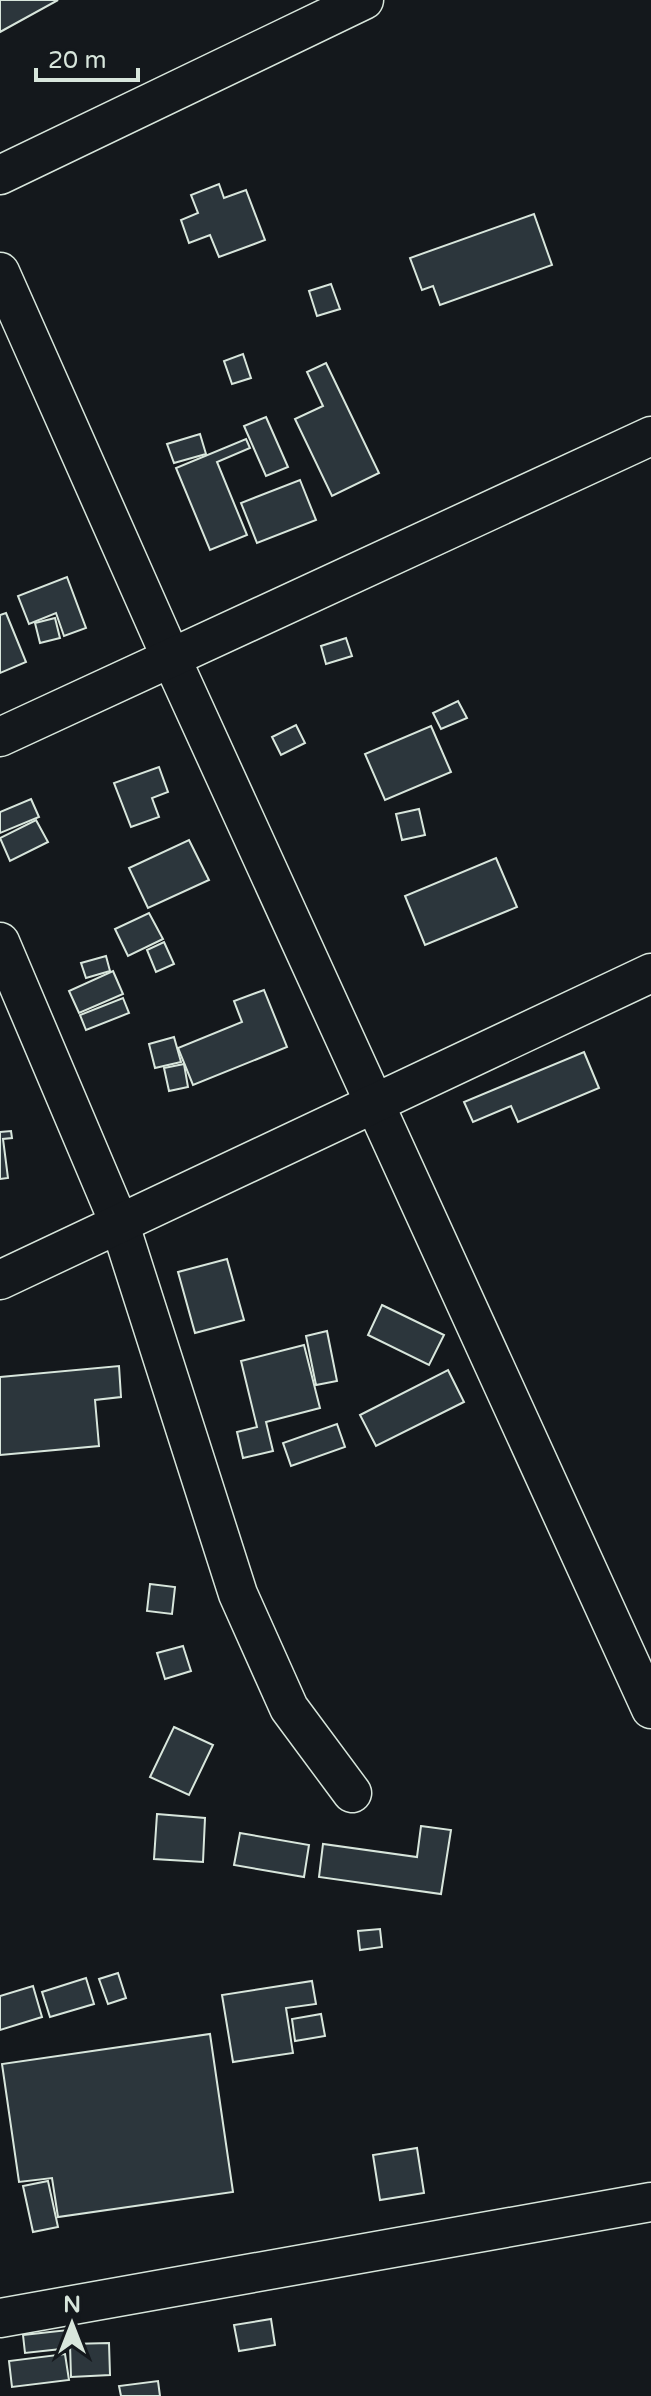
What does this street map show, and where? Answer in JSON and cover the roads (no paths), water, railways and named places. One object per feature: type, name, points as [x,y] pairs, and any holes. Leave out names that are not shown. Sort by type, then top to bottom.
[{"type":"street","points":[[0,175],[364,0]]},
{"type":"street","points":[[0,272],[172,660],[651,1709]]},
{"type":"street","points":[[0,737],[651,436]]},
{"type":"street","points":[[0,942],[120,1225],[238,1594],[289,1708],[352,1793]]},
{"type":"street","points":[[0,1280],[651,973]]},
{"type":"street","points":[[0,2318],[651,2202]]}]
